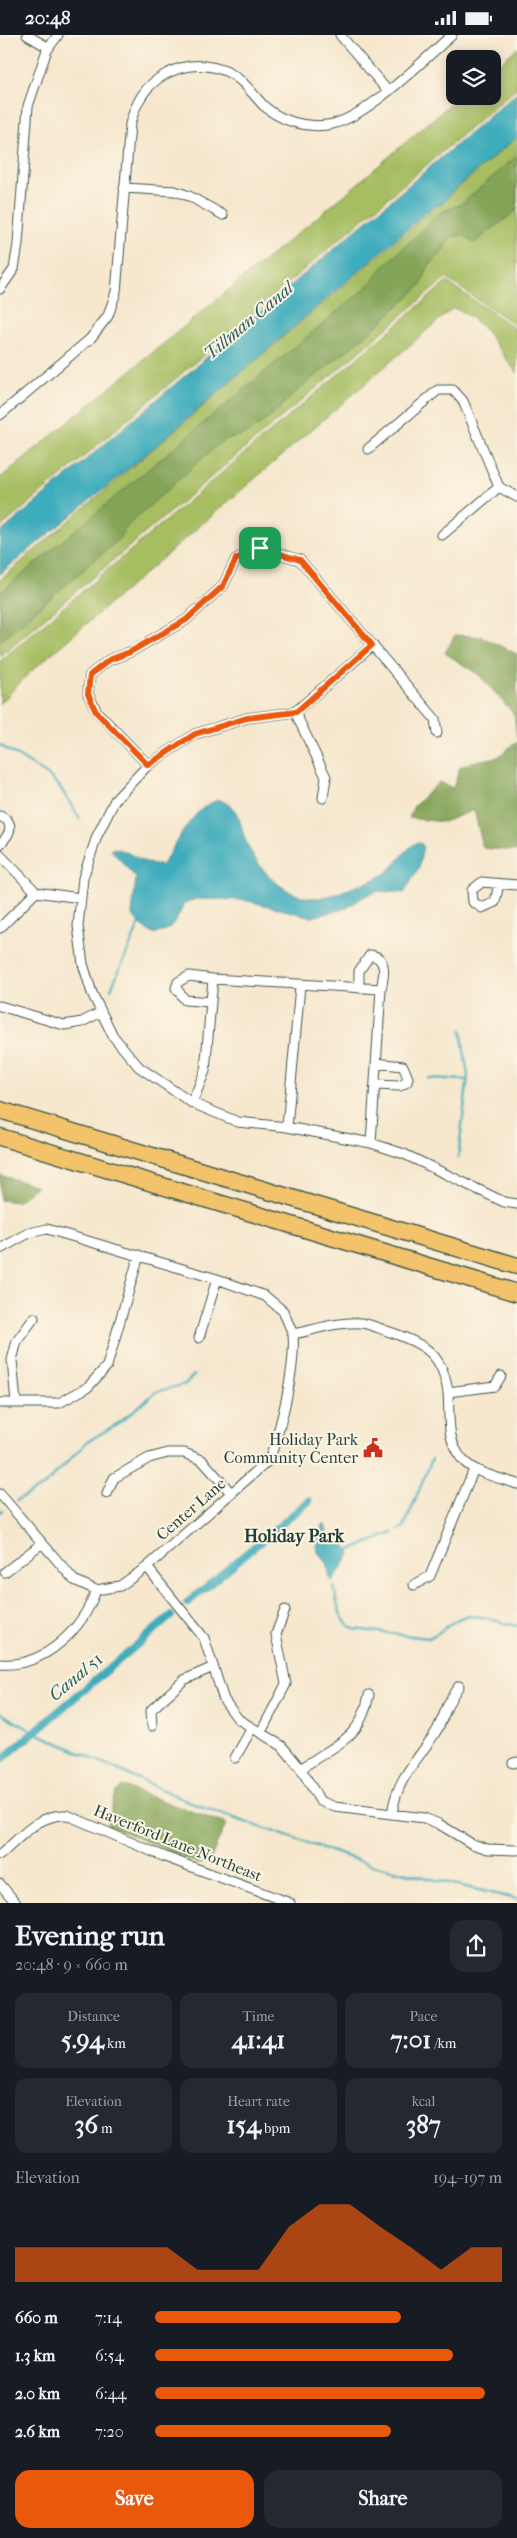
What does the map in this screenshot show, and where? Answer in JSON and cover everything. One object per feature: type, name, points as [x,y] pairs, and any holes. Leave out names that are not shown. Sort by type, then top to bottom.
[{"type":"highway","points":[[0,1110],[517,1266]]},
{"type":"highway","points":[[0,1137],[517,1293]]},
{"type":"street","points":[[27,35],[49,48]]},
{"type":"street","points":[[0,289],[14,269],[18,244],[28,107],[38,71],[49,48],[58,35]]},
{"type":"street","points":[[340,35],[387,90]]},
{"type":"street","points":[[0,415],[90,339],[108,316],[116,292],[130,124],[135,107],[142,94],[155,80],[172,71],[190,66],[208,66],[222,70],[239,79],[264,106],[294,123],[312,126],[329,125],[346,120],[363,110],[452,35]]},
{"type":"street","points":[[124,188],[175,191],[189,196],[223,215]]},
{"type":"street","points":[[368,449],[438,390],[453,390],[463,401],[499,487],[517,497]]},
{"type":"street","points":[[442,535],[499,487]]},
{"type":"street","points":[[148,765],[96,712],[88,694],[90,675],[109,660],[130,652],[186,620],[223,586],[236,559],[260,548],[300,560],[435,719],[437,733]]},
{"type":"street","points":[[372,645],[296,712],[247,718],[195,734],[148,765],[115,800],[89,856],[80,898],[78,926],[83,963],[101,1012],[113,1036],[139,1067],[192,1103],[238,1122],[287,1127],[371,1143],[404,1154],[504,1202],[517,1204]]},
{"type":"street","points":[[296,712],[326,777],[323,798]]},
{"type":"street","points":[[0,816],[7,820],[10,827],[8,834],[0,844]]},
{"type":"street","points":[[0,855],[36,892],[80,898]]},
{"type":"street","points":[[499,884],[517,885]]},
{"type":"street","points":[[0,928],[36,892]]},
{"type":"street","points":[[359,988],[359,971],[370,955],[379,957],[382,961],[384,978],[381,989],[371,1143]]},
{"type":"street","points":[[211,1002],[186,999],[176,988],[178,982],[189,976],[300,986],[381,989]]},
{"type":"street","points":[[192,1103],[205,1071],[213,979]]},
{"type":"street","points":[[287,1127],[300,986]]},
{"type":"street","points":[[0,1006],[64,1025],[82,1021],[101,1012]]},
{"type":"street","points":[[375,1085],[400,1086],[407,1082],[408,1078],[403,1066],[376,1063]]},
{"type":"street","points":[[0,1249],[29,1233],[47,1229],[139,1255],[265,1296],[283,1311],[293,1334],[344,1323],[362,1323],[412,1339],[430,1350],[440,1363],[448,1392],[450,1440],[462,1460],[474,1469],[517,1484]]},
{"type":"street","points":[[0,1403],[59,1403],[88,1387],[106,1366],[139,1255]]},
{"type":"street","points":[[199,1338],[217,1279]]},
{"type":"street","points":[[16,1402],[12,1360],[17,1341],[34,1318]]},
{"type":"street","name":"Center Lane","points":[[96,1590],[120,1585],[147,1567],[269,1460],[277,1441],[292,1358],[293,1334]]},
{"type":"street","points":[[448,1392],[495,1386],[501,1377]]},
{"type":"street","points":[[107,1494],[114,1478],[149,1458],[168,1453],[184,1453],[202,1461],[232,1494]]},
{"type":"street","points":[[414,1585],[430,1576],[474,1469]]},
{"type":"street","points":[[0,1494],[41,1544],[74,1580],[96,1590],[88,1612],[71,1632],[43,1655],[25,1663],[0,1664]]},
{"type":"street","points":[[5,1572],[41,1544]]},
{"type":"street","points":[[147,1567],[204,1638],[224,1700],[238,1719],[282,1746],[301,1769],[320,1801],[335,1807],[424,1818],[439,1824],[472,1843],[488,1849],[517,1850]]},
{"type":"street","points":[[261,1732],[286,1684],[276,1634],[285,1610]]},
{"type":"street","points":[[152,1726],[152,1710],[184,1680],[213,1667]]},
{"type":"street","points":[[392,1814],[399,1784],[436,1731],[446,1713],[450,1697],[459,1686]]},
{"type":"street","points":[[301,1769],[345,1741],[365,1716],[369,1695]]},
{"type":"street","points":[[234,1758],[252,1728]]},
{"type":"street","name":"Haverford Lane Northeast","points":[[0,1855],[42,1818],[55,1814],[67,1815],[165,1857],[290,1903]]},
{"type":"street","points":[[0,1884],[16,1903]]},
{"type":"green space","points":[[517,48],[517,88],[501,102],[501,62]]},
{"type":"green space","points":[[449,105],[497,105],[0,528],[0,478],[343,196]]},
{"type":"green space","points":[[517,137],[517,326],[446,278],[0,656],[0,580]]},
{"type":"green space","points":[[517,156],[517,210],[474,243],[465,236],[452,236],[439,256],[429,265],[421,285],[364,337],[294,393],[273,415],[246,434],[223,440],[128,525],[118,540],[0,641],[0,593],[369,285],[382,268],[441,212],[461,204]]},
{"type":"green space","points":[[447,282],[517,330],[517,373],[482,327],[464,313],[453,308],[28,674],[0,704],[0,661]]},
{"type":"green space","points":[[455,635],[482,637],[517,654],[517,738],[514,714],[479,675],[445,653]]},
{"type":"green space","points":[[517,741],[517,851],[483,848],[474,810],[444,822],[409,818],[414,806],[439,782],[453,788],[460,767],[475,761],[498,757]]},
{"type":"green space","points":[[0,1175],[37,1186],[17,1202],[0,1200]]},
{"type":"green space","points":[[122,1786],[226,1824],[210,1860],[199,1864],[107,1825],[116,1792]]},
{"type":"water","points":[[517,93],[517,137],[450,193],[444,202],[434,206],[146,454],[0,574],[0,533]]},
{"type":"water","points":[[220,800],[228,804],[237,814],[253,856],[267,874],[285,889],[295,894],[318,898],[336,894],[372,880],[388,871],[409,848],[418,842],[423,845],[419,868],[404,893],[377,891],[363,897],[347,908],[312,917],[244,900],[196,899],[184,903],[177,919],[169,928],[159,933],[150,932],[132,914],[136,878],[111,850],[113,848],[119,849],[148,863],[162,865],[186,826],[194,817],[211,803]]},
{"type":"water","points":[[322,1524],[325,1524],[332,1538],[343,1544],[351,1552],[334,1580],[330,1580],[327,1563],[316,1550]]},
{"type":"waterway","points":[[0,745],[49,776],[60,787],[80,819]]},
{"type":"waterway","points":[[111,989],[139,925]]},
{"type":"waterway","points":[[458,1158],[468,1076],[461,1030]]},
{"type":"waterway","points":[[428,1078],[468,1080]]},
{"type":"waterway","points":[[17,1500],[44,1486],[87,1442],[120,1422],[156,1392],[185,1384],[194,1375]]},
{"type":"waterway","points":[[399,1530],[404,1527],[432,1459]]},
{"type":"waterway","points":[[187,1603],[309,1501]]},
{"type":"waterway","points":[[350,1550],[393,1533]]},
{"type":"waterway","points":[[334,1587],[341,1616],[354,1629],[428,1638],[458,1619],[472,1616],[488,1618],[517,1626]]},
{"type":"waterway","name":"Canal 51","points":[[0,1761],[171,1616]]},
{"type":"waterway","points":[[0,1713],[34,1732],[201,1807],[372,1865],[517,1899]]},
{"type":"place","name":"Holiday Park Community Center","points":[[373,1448]]},
{"type":"district","name":"Holiday Park","points":[[294,1536]]},
{"type":"route","points":[[260,548],[300,560],[372,645],[296,712],[247,718],[195,734],[148,765],[96,712],[88,694],[90,675],[109,660],[130,652],[186,620],[223,586],[236,559],[260,548]]},
{"type":"water label","name":"Tillman Canal","points":[[249,321]]}]
